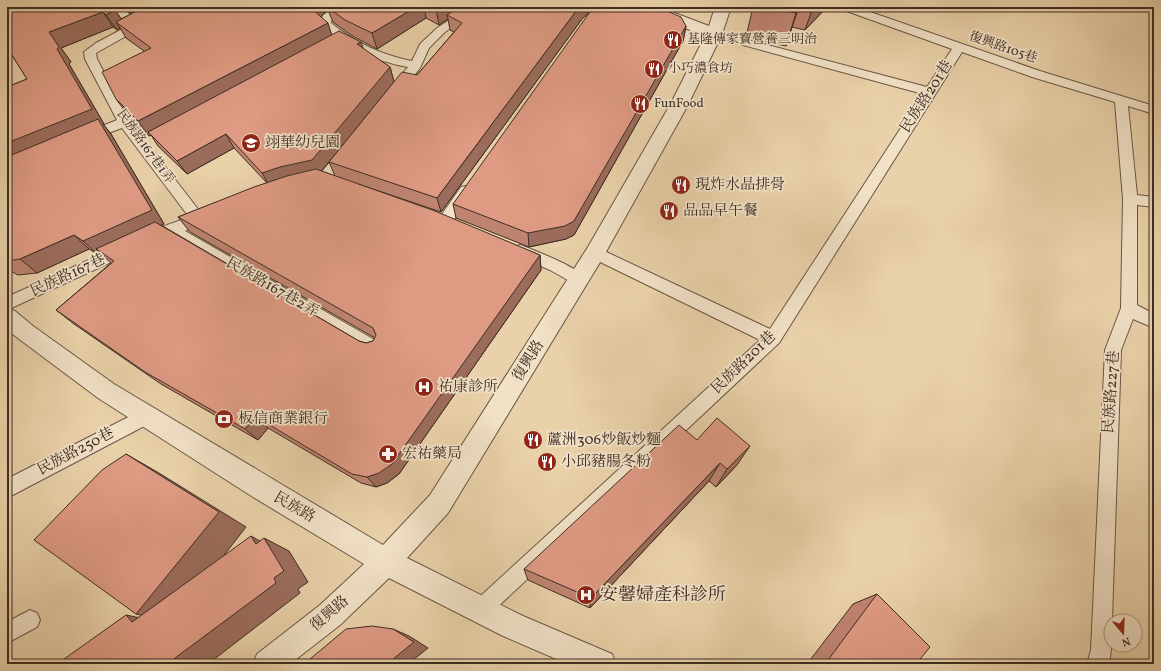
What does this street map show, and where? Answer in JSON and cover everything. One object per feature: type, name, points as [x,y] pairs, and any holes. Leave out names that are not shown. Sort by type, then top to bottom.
[{"type":"street","points":[[645,7],[714,34]]},
{"type":"street","name":"復興路","points":[[267,664],[330,615],[386,562],[439,504],[537,350],[595,253],[679,105],[714,34],[723,7]]},
{"type":"street","name":"民族路","points":[[7,317],[26,333],[106,390],[146,416],[262,488],[386,562],[482,609],[513,626],[602,664]]},
{"type":"lane","points":[[116,7],[134,26],[173,7]]},
{"type":"lane","points":[[344,7],[327,17],[325,24],[344,39],[387,60],[416,65]]},
{"type":"lane","points":[[387,101],[416,65],[424,47],[441,30],[477,7]]},
{"type":"lane","name":"復興路105巷","points":[[846,7],[1036,74],[1154,110]]},
{"type":"lane","name":"民族路167巷1弄","points":[[134,26],[90,52],[91,59],[124,122],[198,219]]},
{"type":"lane","points":[[714,34],[930,92]]},
{"type":"lane","points":[[330,47],[344,39]]},
{"type":"lane","name":"民族路201巷","points":[[482,609],[773,338],[959,47]]},
{"type":"lane","name":"民族路227巷","points":[[1098,664],[1101,650],[1112,350],[1129,308],[1130,199],[1121,99]]},
{"type":"lane","points":[[73,143],[124,122]]},
{"type":"lane","points":[[143,147],[157,139]]},
{"type":"lane","points":[[324,179],[353,143]]},
{"type":"lane","points":[[309,183],[324,179],[339,184]]},
{"type":"lane","points":[[445,221],[473,182]]},
{"type":"lane","points":[[1130,199],[1154,202]]},
{"type":"lane","name":"民族路167巷","points":[[7,304],[170,229],[220,211]]},
{"type":"lane","points":[[430,216],[460,227]]},
{"type":"lane","name":"民族路167巷2弄","points":[[170,229],[374,348]]},
{"type":"lane","points":[[504,245],[555,266],[578,280]]},
{"type":"lane","points":[[595,253],[773,338]]},
{"type":"lane","points":[[1129,308],[1145,318],[1154,321]]},
{"type":"lane","name":"民族路250巷","points":[[7,488],[146,416]]},
{"type":"lane","points":[[7,633],[30,620]]},
{"type":"building","points":[[7,7],[113,7],[115,10],[106,15],[103,12],[49,32],[59,47],[57,49],[92,109],[7,143],[7,87],[27,79],[7,47]]},
{"type":"building","points":[[144,7],[313,7],[312,9],[328,23],[138,121],[116,99],[102,72],[151,48],[116,22]]},
{"type":"building","points":[[327,7],[416,7],[372,33],[345,20]]},
{"type":"building","points":[[459,7],[579,7],[437,198],[329,162],[402,72],[417,75],[462,23],[447,15]]},
{"type":"building","points":[[595,7],[658,7],[681,17],[686,26],[574,221],[565,226],[528,233],[453,204],[592,9]]},
{"type":"building","points":[[766,7],[798,7],[796,13]]},
{"type":"building","points":[[339,31],[361,42],[357,44],[390,67],[312,160],[280,167],[262,173],[226,134],[177,161],[148,132]]},
{"type":"building","points":[[98,119],[152,210],[83,241],[74,235],[20,259],[7,261],[7,157]]},
{"type":"building","points":[[316,169],[435,211],[540,255],[392,464],[379,473],[367,477],[352,474],[256,417],[245,429],[145,372],[56,310],[114,261],[96,249],[155,222],[359,341],[366,343],[373,341],[376,335],[373,328],[178,217],[254,187],[287,176]]},
{"type":"building","points":[[717,418],[750,446],[727,469],[720,463],[591,598],[524,569],[679,425],[697,440]]},
{"type":"building","points":[[126,454],[219,512],[136,614],[34,540],[102,470]]},
{"type":"building","points":[[251,536],[256,544],[264,538],[284,571],[274,578],[276,583],[167,664],[57,664],[126,615],[132,622]]},
{"type":"building","points":[[877,594],[930,647],[916,664],[825,664]]},
{"type":"building","points":[[372,626],[393,629],[414,642],[387,664],[304,664],[346,629]]},
{"type":"place","name":"基隆傳家寶營養三明治","points":[[673,40]]},
{"type":"place","name":"小巧濃食坊","points":[[654,69]]},
{"type":"place","name":"FunFood","points":[[640,104]]},
{"type":"place","name":"翊華幼兒園","points":[[251,143]]},
{"type":"place","name":"現炸水晶排骨","points":[[681,185]]},
{"type":"place","name":"品品早午餐","points":[[669,211]]},
{"type":"place","name":"祐康診所","points":[[424,387]]},
{"type":"place","name":"板信商業銀行","points":[[224,419]]},
{"type":"place","name":"蘆洲306炒飯炒麵","points":[[533,440]]},
{"type":"place","name":"宏祐藥局","points":[[388,454]]},
{"type":"place","name":"小邱豬腸冬粉","points":[[547,462]]},
{"type":"place","name":"安馨婦產科診所","points":[[586,595]]}]
